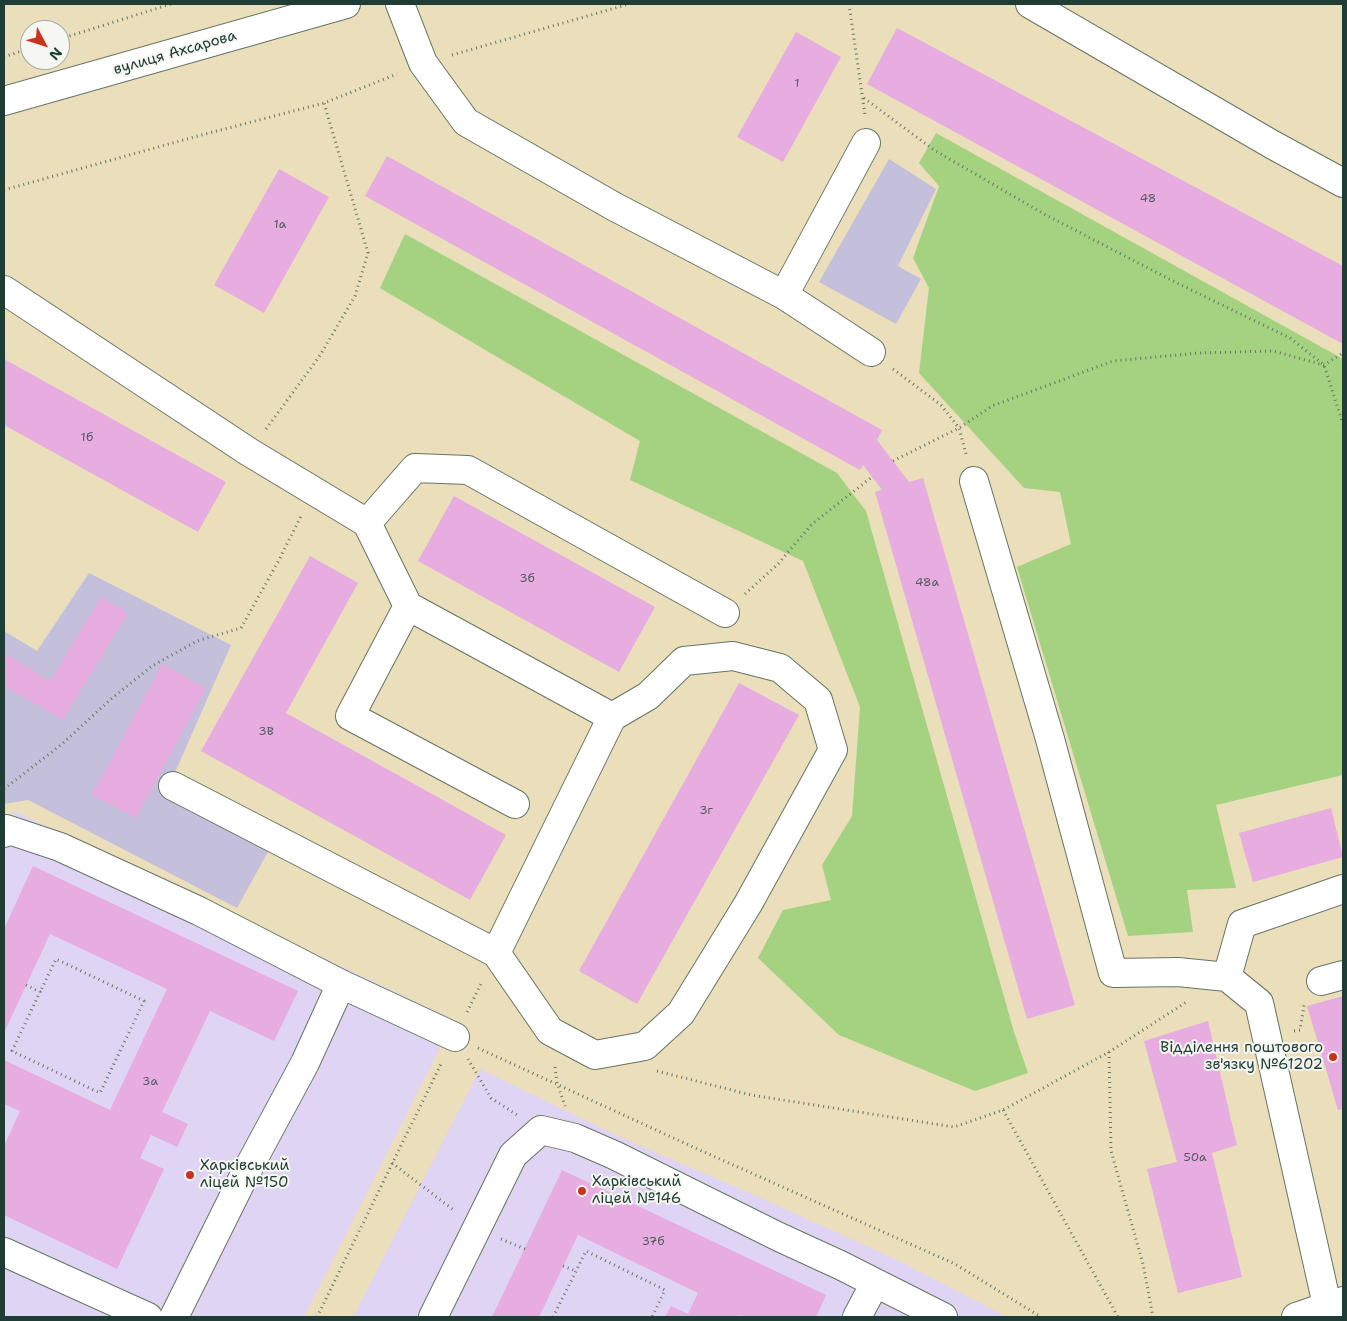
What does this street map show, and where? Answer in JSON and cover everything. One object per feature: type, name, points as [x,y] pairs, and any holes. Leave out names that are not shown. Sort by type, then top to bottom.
[{"type":"street","points":[[400,4],[423,63],[466,122],[615,207],[784,295],[871,352]]},
{"type":"street","points":[[1030,4],[1273,145],[1343,183]]},
{"type":"street","name":"вулиця Ахсарова","points":[[4,102],[328,6]]},
{"type":"street","points":[[784,295],[866,143]]},
{"type":"street","points":[[4,290],[249,452],[367,523],[408,606],[612,717]]},
{"type":"street","points":[[367,523],[415,468],[468,470],[725,613]]},
{"type":"street","points":[[974,481],[1050,739],[1113,974],[1178,972],[1227,977],[1259,1003],[1335,1303],[1296,1317]]},
{"type":"street","points":[[408,606],[350,716],[515,804]]},
{"type":"street","points":[[173,786],[496,954],[550,1031],[595,1055],[645,1046],[681,1014],[748,904],[833,750],[818,700],[780,668],[733,656],[684,661],[648,696],[612,717],[496,954]]},
{"type":"street","points":[[4,830],[60,848],[198,911],[341,984],[455,1037]]},
{"type":"street","points":[[1227,977],[1242,924],[1343,889]]},
{"type":"street","points":[[174,1317],[244,1178],[305,1063],[341,984]]},
{"type":"street","points":[[433,1317],[513,1155],[540,1130],[575,1138],[614,1155],[942,1317]]},
{"type":"street","points":[[4,1252],[148,1317]]},
{"type":"street","points":[[857,1317],[875,1283]]},
{"type":"path","points":[[70,36],[170,4]]},
{"type":"path","points":[[4,190],[204,134],[324,103],[423,63],[629,4]]},
{"type":"path","points":[[849,4],[864,98],[866,143]]},
{"type":"path","points":[[4,57],[20,51]]},
{"type":"path","points":[[864,98],[934,150],[1044,214],[1175,282],[1290,338],[1324,365],[1343,424]]},
{"type":"path","points":[[249,452],[319,357],[355,296],[368,253],[324,103]]},
{"type":"path","points":[[893,461],[959,428],[992,406],[1113,361],[1199,353],[1273,351],[1324,365],[1343,353]]},
{"type":"path","points":[[871,352],[941,405],[959,428],[974,481]]},
{"type":"path","points":[[725,613],[778,564],[812,524],[872,477]]},
{"type":"path","points":[[4,789],[62,744],[152,666],[197,641],[241,628],[279,560],[314,491]]},
{"type":"path","points":[[316,1317],[496,954]]},
{"type":"path","points":[[56,959],[144,1001],[100,1093],[12,1051],[40,992],[56,959]]},
{"type":"path","points":[[650,1070],[751,1095],[954,1127],[1002,1110],[1109,1052],[1227,977]]},
{"type":"path","points":[[1267,1037],[1300,1030],[1304,1006],[1332,978]]},
{"type":"path","points":[[26,985],[40,992]]},
{"type":"path","points":[[455,1037],[491,1098],[540,1130]]},
{"type":"path","points":[[455,1037],[692,1147],[955,1264],[1041,1317]]},
{"type":"path","points":[[1109,1052],[1111,1151],[1143,1264],[1153,1317]]},
{"type":"path","points":[[1002,1110],[1118,1317]]},
{"type":"path","points":[[392,1163],[476,1228]]},
{"type":"path","points":[[552,1317],[586,1251],[665,1290],[652,1317]]},
{"type":"path","points":[[563,1266],[576,1271]]},
{"type":"shaded area","points":[[889,159],[936,189],[898,266],[921,279],[896,324],[819,282]]},
{"type":"shaded area","points":[[89,573],[231,645],[166,793],[269,850],[237,908],[28,800],[4,804],[4,631],[37,651]]},
{"type":"shaded area","name":"Харківський ліцей №150","points":[[14,811],[454,1020],[304,1317],[4,1317],[4,821]]},
{"type":"shaded area","name":"Харківський ліцей №146","points":[[480,1069],[622,1138],[895,1259],[1007,1317],[353,1317]]},
{"type":"green space","points":[[936,133],[1343,359],[1343,775],[1216,805],[1236,888],[1187,890],[1193,932],[1128,936],[1017,567],[1071,544],[1060,492],[1024,488],[919,373],[929,288],[913,258],[939,186],[919,163]]},
{"type":"green space","points":[[405,234],[837,473],[866,511],[1014,1032],[1028,1073],[975,1091],[839,1035],[758,958],[783,910],[831,900],[822,865],[852,816],[860,707],[803,561],[630,480],[640,441],[380,288]]},
{"type":"building","points":[[897,28],[1343,266],[1343,344],[867,84]]},
{"type":"building","points":[[796,32],[841,57],[783,162],[737,137]]},
{"type":"building","points":[[387,156],[882,430],[877,440],[909,482],[923,478],[1075,1005],[1027,1019],[875,492],[882,490],[863,465],[860,470],[365,196]]},
{"type":"building","points":[[279,169],[329,197],[264,313],[214,285]]},
{"type":"building","points":[[4,359],[226,482],[198,532],[4,425]]},
{"type":"building","points":[[454,496],[655,607],[619,672],[418,561]]},
{"type":"building","points":[[310,556],[358,583],[286,713],[506,835],[470,900],[201,751]]},
{"type":"building","points":[[101,597],[128,613],[63,720],[4,686],[4,653],[50,681]]},
{"type":"building","points":[[162,664],[206,688],[136,818],[92,795]]},
{"type":"building","points":[[739,683],[799,715],[637,1004],[579,971]]},
{"type":"building","points":[[1331,808],[1343,857],[1253,882],[1239,833]]},
{"type":"building","points":[[33,866],[298,991],[274,1041],[210,1011],[162,1112],[188,1124],[177,1147],[151,1135],[140,1158],[164,1169],[117,1269],[4,1215],[4,1146],[20,1111],[4,1104],[4,1060],[110,1110],[167,989],[50,934],[4,1033],[4,929]]},
{"type":"building","name":"Відділення поштового зв'язку №61202","points":[[1343,996],[1343,1109],[1338,1110],[1307,1006]]},
{"type":"building","points":[[1208,1021],[1237,1145],[1212,1153],[1242,1277],[1178,1293],[1147,1169],[1177,1162],[1144,1041]]},
{"type":"building","points":[[562,1170],[826,1295],[816,1317],[745,1317],[739,1315],[738,1317],[665,1317],[671,1306],[688,1314],[698,1293],[578,1235],[539,1317],[492,1317]]},
{"type":"place","name":"Відділення поштового зв'язку №61202","points":[[1333,1057]]},
{"type":"place","name":"Харківський ліцей №150","points":[[190,1175]]},
{"type":"place","name":"Харківський ліцей №146","points":[[582,1191]]}]
